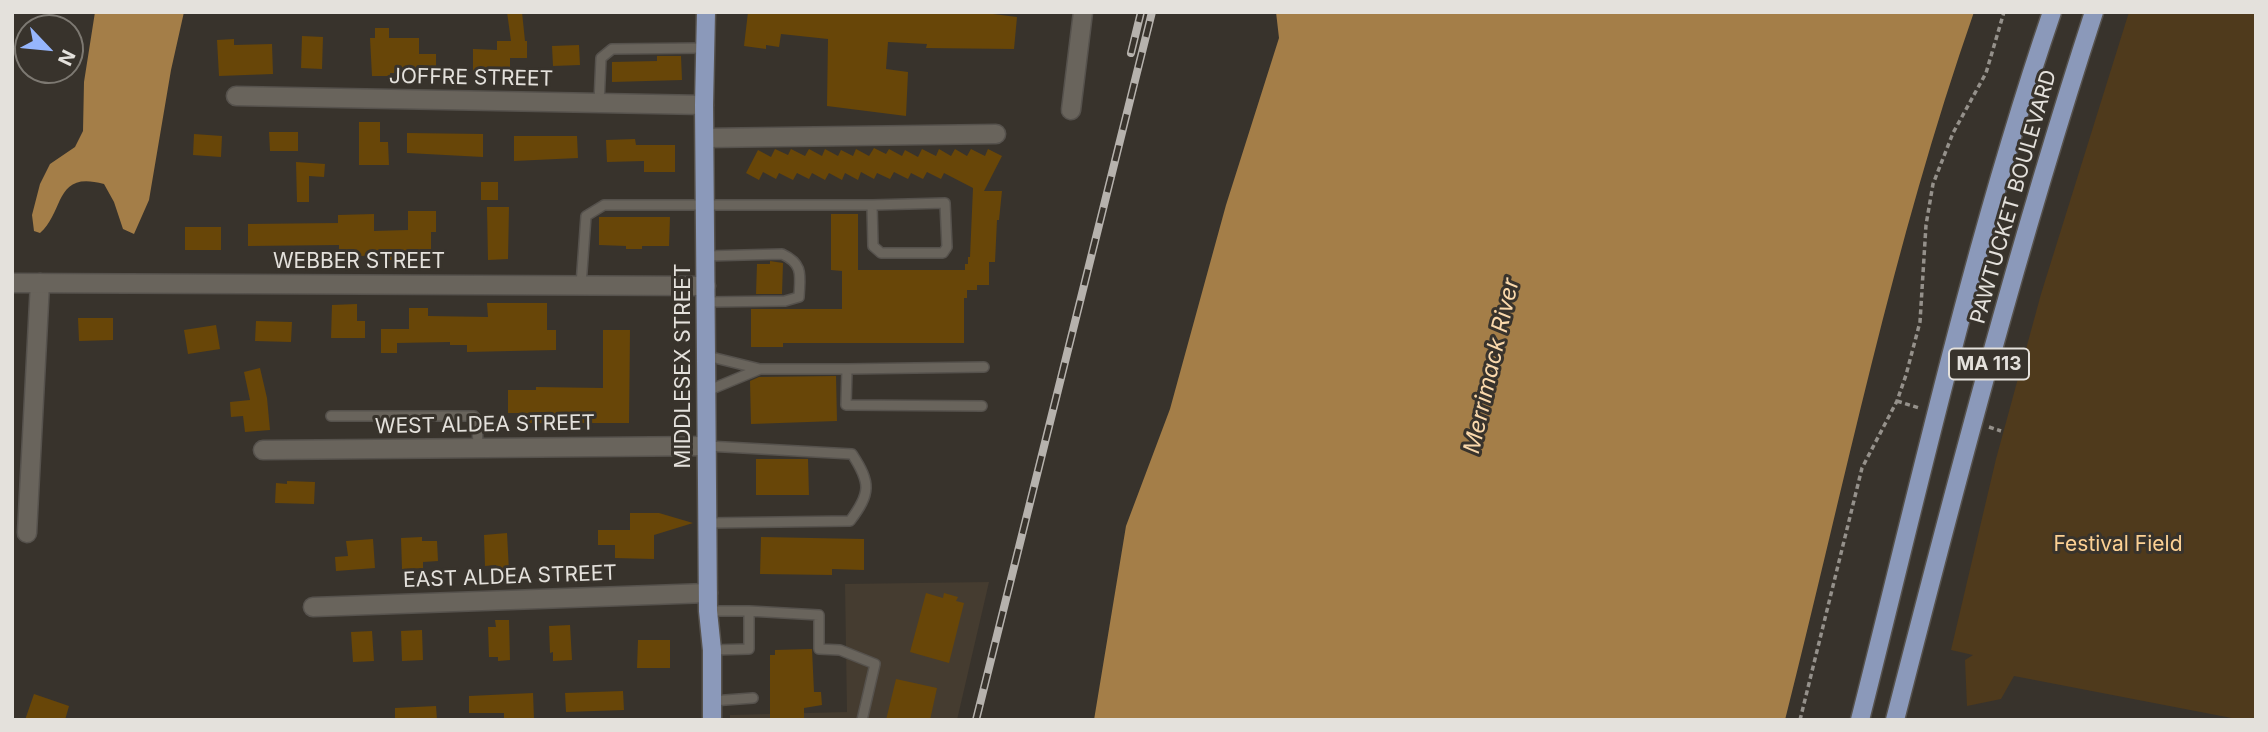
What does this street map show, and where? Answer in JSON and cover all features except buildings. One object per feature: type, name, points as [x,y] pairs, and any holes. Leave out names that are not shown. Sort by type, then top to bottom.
[{"type":"main road","name":"MIDDLESEX STREET","points":[[706,12],[704,105],[708,602],[712,650],[712,720]]},
{"type":"main road","name":"PAWTUCKET BOULEVARD","points":[[1860,720],[1956,338],[2025,91],[2052,12]]},
{"type":"main road","name":"PAWTUCKET BOULEVARD","points":[[1895,720],[1969,435],[2024,238],[2094,12]]},
{"type":"street","points":[[1071,110],[1083,12]]},
{"type":"street","name":"JOFFRE STREET","points":[[236,96],[704,105]]},
{"type":"street","points":[[705,138],[996,134]]},
{"type":"street","name":"WEBBER STREET","points":[[12,283],[581,285],[706,294]]},
{"type":"street","points":[[27,533],[40,283]]},
{"type":"street","name":"WEST ALDEA STREET","points":[[263,450],[707,446]]},
{"type":"street","name":"EAST ALDEA STREET","points":[[313,607],[708,602]]},
{"type":"lane","points":[[599,103],[601,58],[612,49],[705,48]]},
{"type":"lane","points":[[581,285],[586,216],[604,205],[872,205],[945,202],[947,247],[943,253],[881,253],[873,246],[872,205]]},
{"type":"lane","points":[[706,256],[782,254],[793,259],[801,271],[799,297],[785,301],[706,294]]},
{"type":"lane","points":[[707,356],[760,369],[984,368]]},
{"type":"lane","points":[[707,391],[760,369]]},
{"type":"lane","points":[[847,369],[846,405],[982,406]]},
{"type":"lane","points":[[331,416],[474,416],[477,419],[478,448]]},
{"type":"lane","points":[[707,446],[852,454],[866,474],[864,502],[850,521],[708,523]]},
{"type":"lane","points":[[708,602],[750,611],[819,615],[819,649],[840,650],[875,664],[862,720]]},
{"type":"lane","points":[[712,650],[749,649],[750,611]]},
{"type":"lane","points":[[712,701],[753,698]]},
{"type":"path","points":[[1800,720],[1862,468],[1896,401],[1920,323],[1926,225],[1933,184],[1953,133],[1986,73],[2004,12]]},
{"type":"path","points":[[1896,401],[1919,408]]},
{"type":"path","points":[[1989,427],[2001,430]]},
{"type":"shaded area","points":[[989,582],[957,720],[730,720],[730,715],[847,712],[845,584]]},
{"type":"green space","name":"Festival Field","points":[[2129,12],[2256,12],[2256,720],[2242,720],[2014,676],[2001,699],[1967,706],[1965,660],[1973,655],[1951,650],[1996,459],[2041,294]]},
{"type":"water","points":[[95,12],[184,12],[171,70],[149,200],[134,234],[123,229],[114,202],[104,184],[88,181],[68,188],[48,224],[40,233],[34,231],[32,215],[40,184],[50,164],[75,147],[83,131],[84,82]]},
{"type":"water","name":"Merrimack River","points":[[1276,12],[1974,12],[1945,99],[1894,275],[1785,720],[1094,720],[1126,526],[1170,409],[1226,205],[1279,38]]},
{"type":"railway","points":[[1131,53],[1141,12]]},
{"type":"railway","points":[[976,720],[1152,12]]}]
